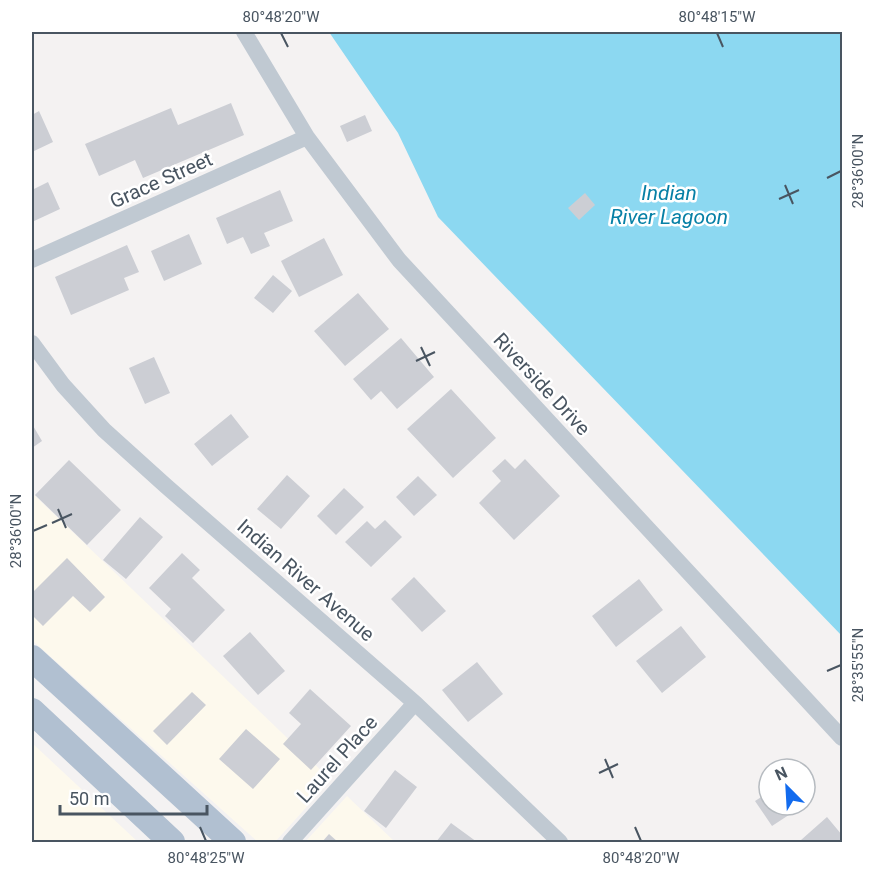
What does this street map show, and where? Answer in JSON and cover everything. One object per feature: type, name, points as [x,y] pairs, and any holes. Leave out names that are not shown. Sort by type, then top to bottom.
[{"type":"main road","points":[[32,658],[233,843]]},
{"type":"main road","points":[[32,711],[172,843]]},
{"type":"street","name":"Riverside Drive","points":[[244,32],[308,137],[399,260],[843,738]]},
{"type":"street","name":"Grace Street","points":[[32,260],[308,137]]},
{"type":"street","name":"Indian River Avenue","points":[[32,343],[63,385],[104,430],[415,703],[560,843]]},
{"type":"street","name":"Laurel Place","points":[[290,843],[415,703]]},
{"type":"shaded area","points":[[32,493],[331,780],[275,842],[258,842],[32,640]]},
{"type":"shaded area","points":[[32,743],[138,842],[32,842]]},
{"type":"shaded area","points":[[347,796],[395,842],[305,842]]},
{"type":"water","name":"Indian River Lagoon","points":[[329,32],[842,32],[842,636],[438,217],[398,133]]},
{"type":"building","points":[[231,103],[244,135],[143,178],[135,160],[99,176],[85,144],[171,108],[178,125]]},
{"type":"building","points":[[39,111],[53,142],[32,152],[32,115]]},
{"type":"building","points":[[365,115],[372,131],[347,142],[340,126]]},
{"type":"building","points":[[48,182],[60,209],[32,222],[32,190]]},
{"type":"building","points":[[280,190],[293,221],[264,233],[270,246],[251,254],[243,237],[227,244],[216,218]]},
{"type":"building","points":[[585,193],[595,205],[579,220],[568,208]]},
{"type":"building","points":[[189,234],[202,264],[164,281],[151,251]]},
{"type":"building","points":[[324,238],[343,275],[299,297],[281,261]]},
{"type":"building","points":[[127,245],[139,272],[124,278],[129,290],[71,315],[55,277]]},
{"type":"building","points":[[273,275],[292,291],[273,313],[254,298]]},
{"type":"building","points":[[358,293],[389,329],[345,366],[314,331]]},
{"type":"building","points":[[401,338],[434,377],[397,409],[381,391],[371,400],[353,379]]},
{"type":"building","points":[[154,357],[170,393],[145,404],[129,368]]},
{"type":"building","points":[[451,389],[496,438],[453,478],[407,429]]},
{"type":"building","points":[[231,414],[249,437],[212,466],[194,444]]},
{"type":"building","points":[[32,424],[42,441],[32,448]]},
{"type":"building","points":[[505,459],[515,469],[525,459],[560,496],[514,540],[479,503],[501,481],[492,471]]},
{"type":"building","points":[[69,460],[121,510],[87,545],[35,495]]},
{"type":"building","points":[[287,475],[310,496],[281,529],[257,509]]},
{"type":"building","points":[[418,476],[437,495],[414,516],[396,497]]},
{"type":"building","points":[[344,488],[364,507],[336,535],[317,516]]},
{"type":"building","points":[[140,517],[163,537],[126,579],[103,560]]},
{"type":"building","points":[[385,520],[402,537],[371,567],[345,542],[367,521],[375,529]]},
{"type":"building","points":[[182,553],[200,570],[192,578],[225,610],[193,643],[165,616],[171,609],[149,588]]},
{"type":"building","points":[[67,558],[105,597],[90,612],[73,596],[43,626],[32,615],[32,593]]},
{"type":"building","points":[[414,577],[446,611],[422,632],[391,599]]},
{"type":"building","points":[[639,579],[663,610],[616,647],[592,616]]},
{"type":"building","points":[[681,626],[706,657],[662,693],[636,661]]},
{"type":"building","points":[[250,632],[285,671],[258,695],[223,656]]},
{"type":"building","points":[[477,662],[503,694],[468,722],[442,690]]},
{"type":"building","points":[[310,689],[351,726],[311,770],[283,744],[301,724],[289,713]]},
{"type":"building","points":[[192,692],[206,705],[167,745],[153,731]]},
{"type":"building","points":[[246,729],[280,759],[253,789],[219,759]]},
{"type":"building","points":[[395,770],[417,787],[386,828],[364,811]]},
{"type":"building","points":[[766,817],[786,817],[772,826]]},
{"type":"building","points":[[827,817],[842,835],[842,842],[803,842],[801,840]]},
{"type":"building","points":[[451,823],[477,842],[436,842]]},
{"type":"building","points":[[329,834],[338,842],[322,842]]}]
